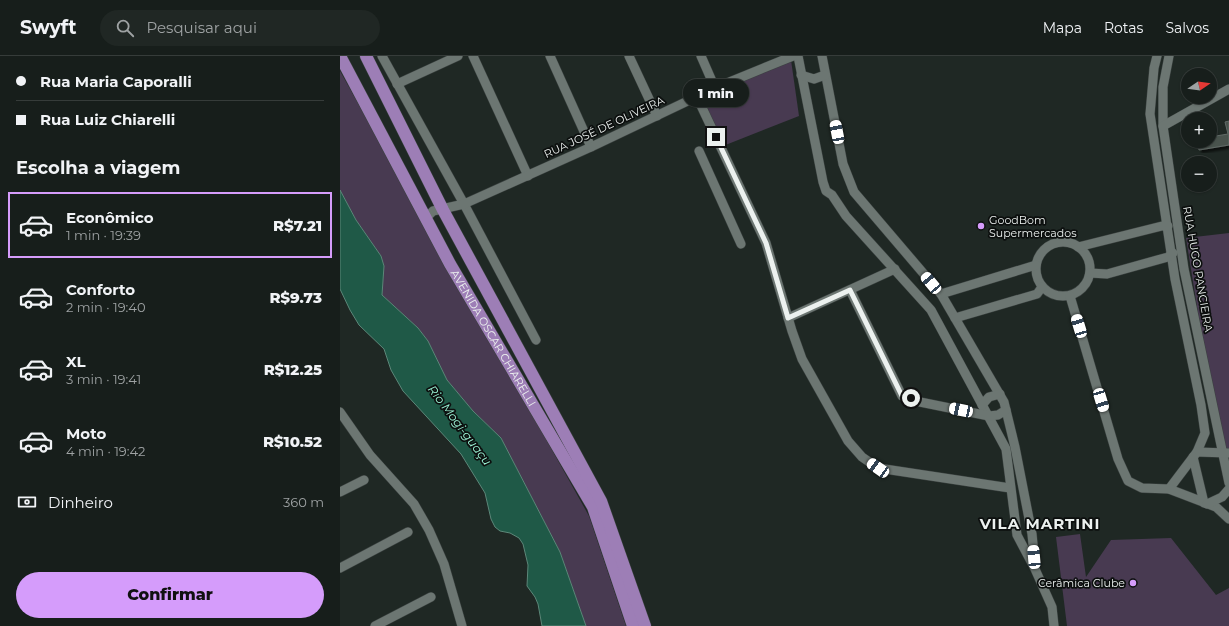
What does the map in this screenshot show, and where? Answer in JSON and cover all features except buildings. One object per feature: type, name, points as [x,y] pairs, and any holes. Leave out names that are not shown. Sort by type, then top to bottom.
[{"type":"main road","name":"AVENIDA OSCAR CHIARELLI","points":[[340,56],[464,288],[593,507],[633,626]]},
{"type":"main road","name":"AVENIDA OSCAR CHIARELLI","points":[[366,56],[443,210],[601,501],[645,626]]},
{"type":"main road","points":[[464,288],[469,291],[473,290],[478,287],[482,281]]},
{"type":"street","points":[[382,56],[464,204],[536,340]]},
{"type":"street","points":[[397,84],[458,56]]},
{"type":"street","points":[[473,56],[528,176]]},
{"type":"street","points":[[550,56],[591,147]]},
{"type":"street","points":[[629,56],[657,116]]},
{"type":"street","points":[[700,56],[715,88]]},
{"type":"street","name":"RUA JOSÉ DE OLIVEIRA","points":[[426,218],[428,214],[433,211],[443,210],[464,204],[591,147],[715,88],[793,56]]},
{"type":"street","points":[[798,56],[823,182],[826,190],[832,195],[846,216],[931,310],[989,416],[1006,449],[1017,535],[1035,569],[1052,607],[1054,626]]},
{"type":"street","points":[[822,56],[843,164],[854,192],[941,294],[1000,394],[1006,410],[1015,447],[1032,534],[1035,569]]},
{"type":"street","name":"RUA HUGO PANCIEIRA","points":[[1157,56],[1154,68],[1150,114],[1173,253],[1175,279],[1205,426],[1203,441],[1169,489]]},
{"type":"street","name":"RUA HUGO PANCIEIRA","points":[[1169,56],[1163,87],[1163,126],[1184,269],[1226,453],[1229,483]]},
{"type":"street","points":[[801,75],[814,79],[826,75]]},
{"type":"street","points":[[1163,126],[1229,89]]},
{"type":"street","points":[[697,97],[766,243],[788,318],[802,359],[848,441],[862,457],[878,468],[1010,488]]},
{"type":"street","points":[[698,151],[741,244]]},
{"type":"street","points":[[1078,247],[1162,226],[1168,226]]},
{"type":"street","points":[[1061,242],[1070,243],[1078,247],[1085,253],[1089,261],[1090,273],[1084,286],[1078,292],[1070,296],[1061,297],[1052,295],[1042,287],[1036,274],[1036,265],[1042,253],[1052,244],[1061,242]]},
{"type":"street","points":[[1090,273],[1107,274],[1168,257],[1173,253]]},
{"type":"street","points":[[941,294],[1036,265]]},
{"type":"street","points":[[788,318],[895,269]]},
{"type":"street","points":[[956,318],[1037,294],[1042,287]]},
{"type":"street","points":[[850,290],[902,396],[920,402],[989,416],[998,415],[1006,410]]},
{"type":"street","points":[[1070,296],[1118,459],[1128,481],[1142,488],[1169,489],[1216,507],[1229,519]]},
{"type":"street","points":[[982,404],[989,397],[1000,394]]},
{"type":"street","points":[[340,412],[370,455],[414,504],[429,530],[444,564],[462,626]]},
{"type":"street","points":[[1206,504],[1195,454],[1211,451],[1226,453]]},
{"type":"street","points":[[340,492],[364,480]]},
{"type":"street","points":[[1206,504],[1222,497],[1229,489]]},
{"type":"street","points":[[340,568],[408,532]]},
{"type":"street","points":[[375,626],[431,597]]},
{"type":"shaded area","points":[[791,60],[799,116],[723,146],[700,98]]},
{"type":"shaded area","points":[[340,71],[589,516],[626,626],[586,626],[560,552],[501,438],[473,411],[447,380],[428,341],[418,328],[382,295],[384,266],[381,256],[356,220],[340,190]]},
{"type":"shaded area","points":[[1229,233],[1229,450],[1225,451],[1203,344],[1186,238]]},
{"type":"shaded area","name":"Cerâmica Clube","points":[[1080,534],[1086,577],[1111,540],[1171,538],[1216,595],[1229,588],[1229,626],[1067,626],[1056,537]]},
{"type":"water","name":"Rio Mogi-guaçu","points":[[340,190],[356,220],[381,256],[384,266],[382,295],[418,328],[428,341],[447,380],[473,411],[501,438],[560,552],[586,626],[542,626],[538,604],[527,586],[528,565],[523,544],[519,538],[510,533],[500,531],[495,527],[491,519],[485,493],[461,454],[403,391],[391,370],[384,349],[359,325],[350,310],[340,289]]},
{"type":"place","name":"GoodBom Supermercados","points":[[981,226]]},
{"type":"place","name":"Cerâmica Clube","points":[[1133,583]]},
{"type":"district","name":"VILA MARTINI","points":[[1040,523]]},
{"type":"route","points":[[716,137],[766,243],[788,318],[850,290],[902,396],[911,398]]}]
